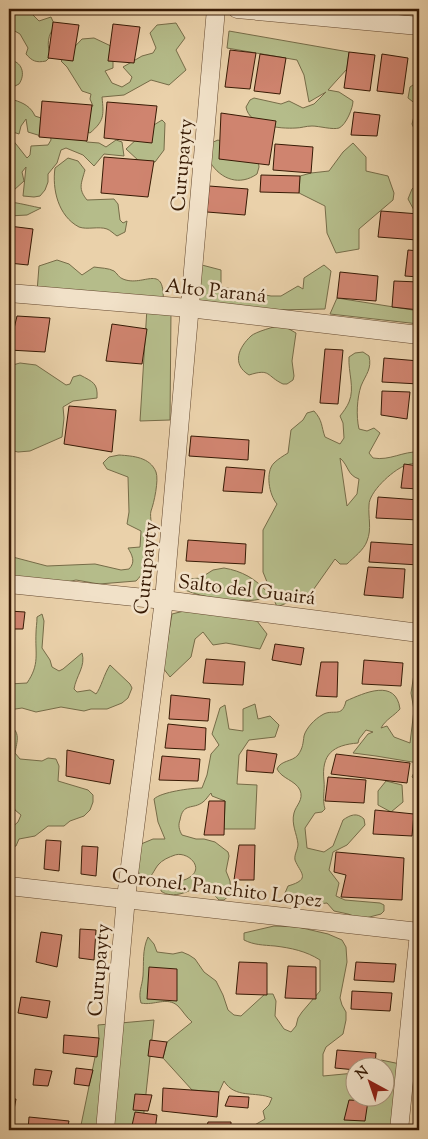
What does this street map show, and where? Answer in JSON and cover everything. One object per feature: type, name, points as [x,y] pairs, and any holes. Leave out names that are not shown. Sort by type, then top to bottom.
[{"type":"street","name":"Curupayty","points":[[105,1130],[126,898],[164,600],[216,9]]},
{"type":"street","points":[[237,9],[419,26]]},
{"type":"street","name":"Alto Paraná","points":[[9,292],[190,308],[419,335]]},
{"type":"street","name":"Salto del Guairá","points":[[9,584],[164,600],[419,633]]},
{"type":"street","name":"Coronel. Panchito Lopez","points":[[9,886],[419,932]]},
{"type":"street","points":[[399,1130],[419,932]]},
{"type":"green space","points":[[9,9],[29,11],[39,21],[51,17],[55,26],[48,40],[51,56],[46,61],[37,62],[32,60],[26,54],[28,48],[20,34],[13,30],[9,45]]},
{"type":"green space","points":[[176,23],[185,38],[176,50],[186,70],[169,85],[151,80],[124,95],[102,97],[103,114],[98,125],[90,133],[77,128],[75,111],[93,106],[90,99],[91,94],[82,91],[61,61],[82,39],[94,38],[113,47],[113,68],[105,71],[112,83],[122,87],[130,82],[132,77],[123,67],[142,56],[153,53],[156,48],[150,33],[157,25]]},
{"type":"green space","points":[[229,31],[349,52],[347,69],[328,90],[339,92],[353,101],[344,124],[339,128],[312,126],[282,128],[266,125],[253,118],[248,113],[246,107],[250,100],[254,98],[281,104],[289,101],[303,108],[314,104],[326,92],[309,102],[304,75],[297,60],[227,48]]},
{"type":"green space","points":[[9,60],[20,65],[22,76],[19,84],[9,89]]},
{"type":"green space","points":[[419,81],[419,133],[416,133],[412,124],[417,105],[408,98],[410,87]]},
{"type":"green space","points":[[14,100],[27,106],[35,116],[41,118],[41,136],[28,132],[26,119],[21,126],[19,134],[10,131],[9,106]]},
{"type":"green space","points":[[162,120],[165,123],[164,150],[155,162],[139,161],[126,149],[149,128]]},
{"type":"green space","points":[[50,132],[79,135],[87,142],[99,143],[106,147],[116,140],[122,142],[124,156],[104,154],[94,166],[83,155],[66,148],[61,150],[57,163],[48,174],[48,182],[40,196],[23,196],[26,167],[22,172],[24,181],[9,192],[9,142],[12,139],[27,158],[30,155],[31,146],[48,145],[51,140]]},
{"type":"green space","points":[[218,140],[258,159],[259,167],[257,174],[251,178],[238,180],[225,177],[214,168],[210,162],[211,143]]},
{"type":"green space","points":[[353,143],[366,157],[366,171],[388,176],[394,193],[393,200],[359,229],[359,249],[336,253],[327,233],[325,206],[299,193],[300,176],[329,171],[343,152]]},
{"type":"green space","points":[[68,158],[78,161],[85,170],[81,186],[82,193],[87,200],[114,199],[118,204],[120,220],[123,223],[127,221],[125,232],[117,236],[104,228],[79,227],[66,216],[58,201],[54,176],[55,168]]},
{"type":"green space","points":[[417,184],[419,185],[419,212],[415,212],[408,199],[412,189]]},
{"type":"green space","points":[[9,202],[41,208],[27,215],[9,216]]},
{"type":"green space","points":[[57,260],[69,264],[82,275],[94,267],[112,270],[119,277],[131,281],[157,279],[161,283],[163,291],[163,305],[37,292],[39,266]]},
{"type":"green space","points":[[198,264],[221,270],[221,287],[271,296],[281,296],[298,286],[303,289],[304,278],[324,265],[331,271],[325,309],[274,310],[197,300]]},
{"type":"green space","points":[[337,298],[419,311],[419,324],[330,314]]},
{"type":"green space","points":[[147,308],[171,310],[170,420],[140,421]]},
{"type":"green space","points":[[282,325],[296,333],[292,361],[293,380],[283,384],[265,373],[249,375],[243,371],[240,366],[239,356],[240,350],[247,340],[253,334]]},
{"type":"green space","points":[[363,352],[369,356],[370,361],[361,386],[357,413],[359,429],[367,431],[374,428],[380,433],[369,453],[373,458],[379,459],[419,452],[419,462],[404,466],[393,472],[373,494],[369,505],[370,528],[364,547],[347,564],[340,564],[335,559],[311,593],[277,607],[263,572],[263,530],[277,504],[269,484],[271,467],[288,453],[291,430],[303,420],[307,413],[314,411],[320,421],[325,437],[340,444],[344,438],[343,423],[340,416],[351,397],[349,357],[355,353]],"holes":[[[340,458],[350,473],[359,479],[357,494],[347,506]]]},
{"type":"green space","points":[[20,363],[36,365],[66,385],[70,384],[73,377],[80,375],[94,384],[97,389],[97,398],[73,401],[63,407],[62,437],[30,451],[18,452],[9,450],[9,366]]},
{"type":"green space","points":[[119,455],[145,460],[153,467],[157,476],[156,492],[151,512],[148,558],[145,569],[137,580],[99,584],[76,580],[58,584],[9,575],[9,556],[47,566],[95,564],[121,570],[129,569],[133,561],[128,548],[140,547],[141,531],[127,524],[129,512],[128,477],[107,469],[103,463],[109,457]]},
{"type":"green space","points":[[224,568],[243,573],[253,579],[267,592],[267,596],[249,601],[236,601],[207,597],[177,585],[185,579],[202,578],[213,570]]},
{"type":"green space","points":[[192,609],[235,615],[257,621],[267,634],[260,649],[226,643],[213,645],[203,632],[195,639],[191,657],[170,677],[163,668],[172,614]]},
{"type":"green space","points":[[42,614],[44,621],[42,648],[52,667],[59,671],[82,653],[82,667],[74,689],[77,692],[90,690],[96,694],[110,665],[130,684],[132,688],[128,698],[122,703],[107,709],[84,711],[61,707],[36,712],[22,708],[9,710],[9,684],[27,683],[34,670],[37,617]]},
{"type":"green space","points":[[417,655],[419,655],[419,783],[412,777],[418,763],[353,753],[368,734],[373,732],[366,730],[358,743],[342,746],[330,753],[324,772],[325,809],[322,812],[315,813],[305,828],[307,848],[324,852],[333,846],[343,820],[354,815],[364,819],[365,825],[347,845],[333,852],[329,870],[339,883],[336,896],[345,900],[380,903],[384,905],[384,911],[381,914],[362,919],[334,911],[327,903],[318,904],[293,901],[285,893],[288,886],[300,881],[302,878],[295,860],[298,844],[293,821],[301,794],[298,787],[277,769],[281,764],[298,755],[302,748],[305,733],[322,715],[340,711],[346,701],[378,690],[392,694],[397,699],[400,709],[381,728],[387,726],[394,737],[410,743],[414,710],[411,693]]},
{"type":"green space","points":[[255,704],[258,719],[270,716],[279,725],[275,737],[249,740],[239,755],[237,784],[257,785],[255,829],[224,829],[225,801],[212,796],[211,793],[203,802],[183,811],[179,824],[182,835],[215,842],[228,852],[226,871],[230,881],[231,894],[224,900],[219,900],[203,883],[176,895],[166,894],[161,891],[161,887],[187,879],[196,869],[193,861],[180,854],[170,857],[158,865],[146,880],[140,876],[135,862],[141,844],[153,839],[165,839],[158,822],[154,799],[169,792],[202,788],[207,775],[211,754],[219,745],[212,734],[220,708],[225,705],[229,729],[243,731],[243,709]]},
{"type":"green space","points":[[9,725],[17,734],[15,753],[20,759],[42,761],[48,758],[56,759],[59,766],[58,781],[88,790],[93,795],[93,802],[90,810],[84,816],[70,821],[64,826],[48,826],[35,836],[19,839],[16,846],[9,848],[9,830],[18,822],[21,815],[15,810],[9,791]]},
{"type":"green space","points":[[386,781],[402,785],[403,802],[391,812],[378,805],[378,791]]},
{"type":"green space","points":[[274,926],[298,927],[328,934],[342,940],[346,947],[347,962],[340,998],[346,1012],[346,1020],[343,1034],[326,1047],[323,1054],[323,1076],[346,1074],[346,1106],[396,1106],[396,1063],[405,1065],[397,1130],[246,1130],[265,1119],[263,1111],[269,1105],[272,1098],[234,1090],[224,1081],[219,1092],[192,1090],[163,1058],[167,1042],[192,1022],[174,1003],[165,1001],[141,1003],[140,993],[144,952],[148,937],[154,944],[157,952],[173,954],[182,952],[195,959],[204,972],[216,981],[228,1010],[234,1015],[241,1016],[265,994],[273,994],[276,1001],[275,1016],[284,1029],[291,1032],[302,1012],[320,991],[320,960],[298,950],[255,944],[244,940],[244,933]]},
{"type":"green space","points":[[154,1020],[142,1130],[80,1130],[99,1038],[98,1025]]},
{"type":"building","points":[[53,22],[79,25],[73,61],[48,58]]},
{"type":"building","points":[[113,24],[140,27],[134,63],[108,61]]},
{"type":"building","points":[[230,50],[256,53],[250,89],[225,87]]},
{"type":"building","points":[[349,52],[375,55],[370,91],[344,88]]},
{"type":"building","points":[[260,54],[286,58],[280,94],[254,91]]},
{"type":"building","points":[[382,54],[408,58],[403,94],[377,91]]},
{"type":"building","points":[[42,101],[92,105],[87,141],[39,137]]},
{"type":"building","points":[[107,102],[157,106],[152,143],[104,138]]},
{"type":"building","points":[[354,112],[380,115],[377,136],[351,135]]},
{"type":"building","points":[[221,113],[276,121],[269,165],[219,159]]},
{"type":"building","points":[[275,144],[313,147],[311,173],[273,170]]},
{"type":"building","points":[[104,157],[154,161],[148,197],[101,193]]},
{"type":"building","points":[[261,175],[300,176],[299,193],[260,192]]},
{"type":"building","points":[[209,186],[248,189],[245,215],[207,212]]},
{"type":"building","points":[[381,211],[419,214],[417,240],[378,237]]},
{"type":"building","points":[[9,226],[33,229],[28,265],[9,263]]},
{"type":"building","points":[[408,250],[419,251],[419,277],[405,276]]},
{"type":"building","points":[[340,272],[378,276],[376,301],[337,298]]},
{"type":"building","points":[[394,281],[419,282],[419,310],[392,307]]},
{"type":"building","points":[[17,316],[50,318],[45,352],[9,350]]},
{"type":"building","points":[[112,324],[147,329],[142,364],[106,361]]},
{"type":"building","points":[[325,349],[343,350],[338,404],[320,403]]},
{"type":"building","points":[[384,358],[419,361],[419,384],[382,382]]},
{"type":"building","points":[[382,391],[410,392],[407,419],[381,415]]},
{"type":"building","points":[[69,406],[116,410],[112,452],[64,444]]},
{"type":"building","points":[[191,436],[249,440],[248,460],[189,456]]},
{"type":"building","points":[[404,464],[419,466],[419,489],[401,488]]},
{"type":"building","points":[[226,467],[265,470],[262,493],[223,491]]},
{"type":"building","points":[[378,497],[419,500],[419,520],[376,518]]},
{"type":"building","points":[[188,540],[246,544],[245,564],[186,561]]},
{"type":"building","points":[[371,542],[419,545],[419,565],[369,562]]},
{"type":"building","points":[[368,567],[405,569],[403,598],[364,595]]},
{"type":"building","points":[[9,611],[25,612],[23,629],[9,629]]},
{"type":"building","points":[[275,644],[304,648],[301,665],[272,660]]},
{"type":"building","points":[[206,659],[245,662],[243,685],[203,683]]},
{"type":"building","points":[[364,660],[403,663],[401,686],[362,684]]},
{"type":"building","points":[[321,662],[338,662],[337,697],[316,696]]},
{"type":"building","points":[[171,695],[210,699],[208,721],[169,719]]},
{"type":"building","points":[[168,724],[206,728],[205,750],[165,748]]},
{"type":"building","points":[[67,750],[114,760],[110,784],[66,776]]},
{"type":"building","points":[[247,750],[277,754],[273,773],[246,771]]},
{"type":"building","points":[[336,754],[410,763],[407,783],[331,774]]},
{"type":"building","points":[[162,756],[200,759],[198,781],[159,780]]},
{"type":"building","points":[[328,777],[366,780],[364,803],[325,801]]},
{"type":"building","points":[[209,801],[225,801],[224,835],[204,835]]},
{"type":"building","points":[[375,810],[414,814],[412,836],[373,834]]},
{"type":"building","points":[[46,840],[61,841],[59,871],[44,869]]},
{"type":"building","points":[[239,845],[255,845],[254,880],[234,880]]},
{"type":"building","points":[[82,846],[98,847],[96,876],[81,874]]},
{"type":"building","points":[[336,852],[404,858],[402,900],[341,897],[346,875],[334,872]]},
{"type":"building","points":[[80,929],[96,930],[94,960],[79,958]]},
{"type":"building","points":[[41,932],[62,935],[57,967],[36,962]]},
{"type":"building","points":[[239,962],[267,963],[267,995],[236,994]]},
{"type":"building","points":[[356,962],[396,964],[394,982],[354,980]]},
{"type":"building","points":[[288,966],[316,967],[316,999],[285,998]]},
{"type":"building","points":[[149,967],[177,969],[177,1001],[147,999]]},
{"type":"building","points":[[352,991],[392,993],[390,1011],[351,1009]]},
{"type":"building","points":[[21,997],[50,1001],[47,1018],[18,1013]]},
{"type":"building","points":[[64,1035],[99,1038],[97,1057],[63,1053]]},
{"type":"building","points":[[150,1040],[167,1042],[163,1058],[148,1056]]},
{"type":"building","points":[[337,1050],[376,1053],[376,1056],[346,1056],[346,1069],[335,1068]]},
{"type":"building","points":[[76,1068],[93,1070],[89,1086],[74,1084]]},
{"type":"building","points":[[35,1069],[52,1071],[48,1086],[33,1085]]},
{"type":"building","points":[[163,1088],[219,1092],[217,1117],[162,1111]]},
{"type":"building","points":[[135,1094],[152,1095],[148,1111],[133,1110]]},
{"type":"building","points":[[229,1096],[249,1097],[248,1108],[225,1106]]},
{"type":"building","points":[[9,1099],[16,1099],[13,1115],[9,1115]]},
{"type":"building","points":[[348,1106],[367,1106],[365,1121],[344,1120]]},
{"type":"building","points":[[135,1112],[157,1115],[155,1130],[131,1130]]},
{"type":"building","points":[[29,1117],[69,1121],[67,1130],[28,1130]]},
{"type":"building","points":[[208,1122],[231,1122],[231,1130],[206,1130]]}]
